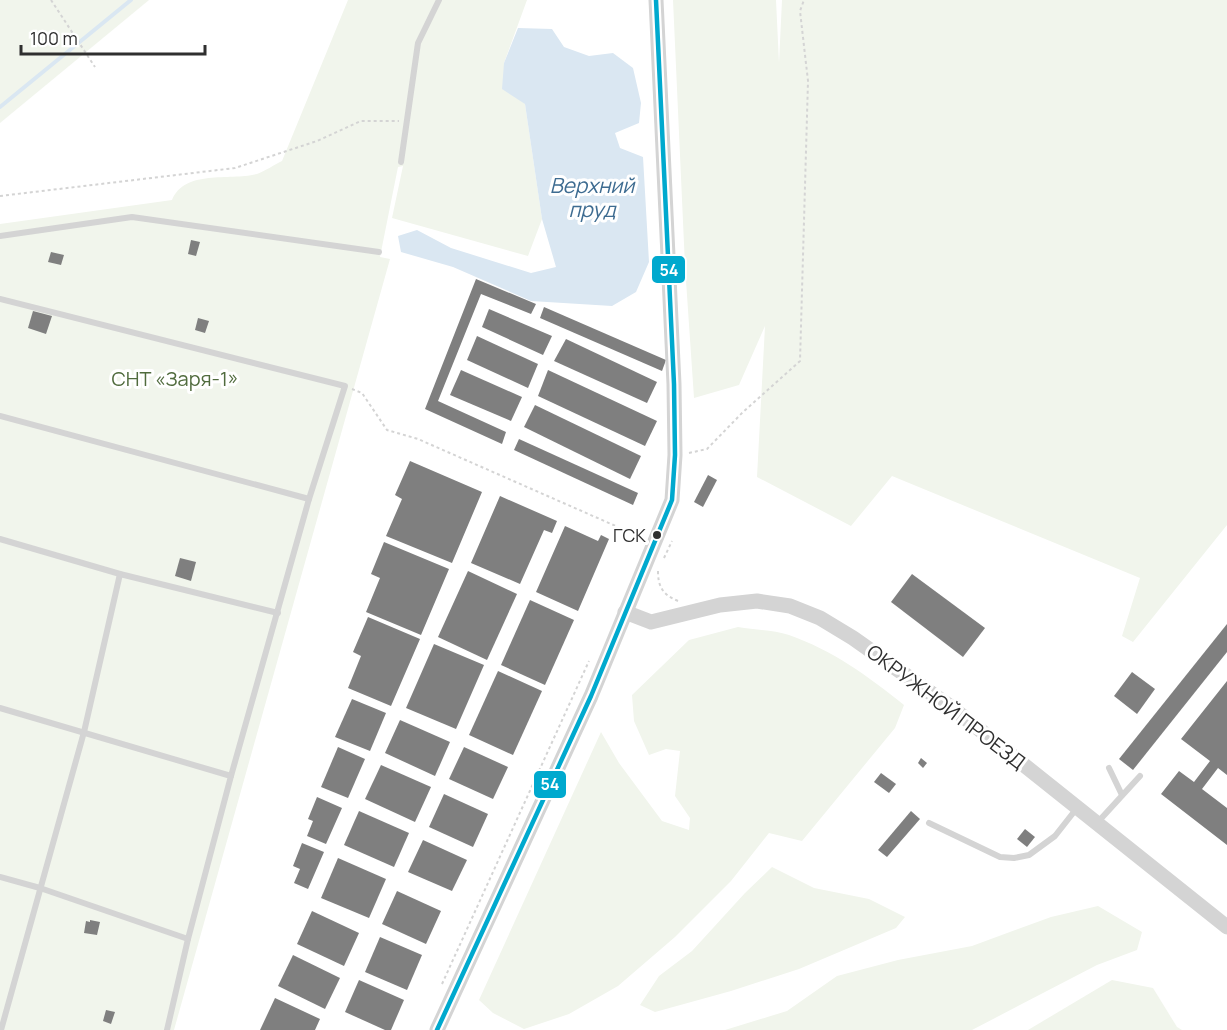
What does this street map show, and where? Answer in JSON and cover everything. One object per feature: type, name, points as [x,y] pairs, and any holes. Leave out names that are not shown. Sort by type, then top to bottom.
[{"type":"street","points":[[436,1030],[591,696],[672,500],[675,455],[674,384],[656,0]]},
{"type":"street","name":"ОКРУЖНОЙ ПРОЕЗД","points":[[625,612],[651,622],[720,604],[757,601],[790,606],[820,618],[853,638],[955,710],[1227,927]]},
{"type":"lane","points":[[401,162],[418,43],[439,0]]},
{"type":"lane","points":[[0,236],[132,216],[379,252]]},
{"type":"lane","points":[[0,299],[345,386],[309,499],[231,776],[188,939],[167,1030]]},
{"type":"lane","points":[[0,416],[309,499]]},
{"type":"lane","points":[[0,539],[120,574],[278,613]]},
{"type":"lane","points":[[1,1030],[84,732],[120,574]]},
{"type":"lane","points":[[0,708],[231,776]]},
{"type":"lane","points":[[1108,768],[1122,795]]},
{"type":"lane","points":[[1097,824],[1140,776]]},
{"type":"lane","points":[[929,823],[1000,857],[1014,858],[1029,855],[1055,836],[1077,808]]},
{"type":"lane","points":[[0,877],[40,888],[188,939]]},
{"type":"path","points":[[51,0],[95,67]]},
{"type":"path","points":[[675,455],[707,449],[743,412],[800,361],[808,81],[800,11],[804,0]]},
{"type":"path","points":[[0,196],[235,168],[317,141],[361,121],[408,121]]},
{"type":"path","points":[[345,386],[362,393],[387,430],[418,439],[654,542]]},
{"type":"path","points":[[441,986],[593,654]]},
{"type":"green space","points":[[0,0],[149,0],[0,123]]},
{"type":"green space","name":"СНТ «Заря-1»","points":[[348,0],[527,0],[504,63],[525,104],[542,219],[528,256],[392,218],[403,166],[398,167],[380,257],[390,259],[174,1030],[0,1030],[0,224],[172,200],[178,190],[197,180],[257,174],[282,161]]},
{"type":"green space","points":[[673,0],[776,0],[779,63],[782,0],[1227,0],[1227,525],[1133,642],[1122,636],[1140,578],[892,476],[851,526],[757,477],[765,326],[739,385],[694,398],[685,266]]},
{"type":"green space","points":[[738,627],[789,635],[820,648],[849,665],[904,705],[895,728],[802,841],[769,833],[731,881],[675,937],[618,986],[569,1014],[524,1029],[493,1013],[479,1000],[601,732],[619,763],[662,821],[689,830],[690,818],[675,796],[680,751],[666,749],[649,755],[634,721],[632,695],[689,640]]},
{"type":"green space","points":[[772,867],[814,888],[869,899],[905,917],[896,928],[799,969],[655,1012],[640,1005],[659,976],[692,951]]},
{"type":"green space","points":[[1098,906],[1142,932],[1137,950],[1097,965],[972,1030],[725,1030],[787,1011],[837,976],[898,960],[972,946],[1051,917]]},
{"type":"green space","points":[[1112,980],[1153,988],[1177,1027],[1182,1030],[1028,1030]]},
{"type":"water","name":"Верхний пруд","points":[[518,28],[552,29],[564,47],[589,56],[613,53],[633,68],[641,103],[639,123],[615,133],[620,148],[643,157],[649,262],[636,292],[612,306],[531,301],[453,267],[401,252],[398,236],[417,230],[451,248],[531,273],[556,267],[542,219],[525,104],[502,89],[504,63]]},
{"type":"building","points":[[191,240],[200,242],[196,256],[188,254]]},
{"type":"building","points":[[51,252],[64,255],[61,265],[48,262]]},
{"type":"building","points":[[476,279],[536,304],[531,314],[481,294],[438,401],[506,432],[502,444],[425,409]]},
{"type":"building","points":[[544,307],[666,360],[662,371],[540,318]]},
{"type":"building","points":[[489,309],[552,336],[543,355],[482,327]]},
{"type":"building","points":[[33,311],[52,316],[46,334],[28,328]]},
{"type":"building","points":[[198,318],[209,321],[205,333],[195,330]]},
{"type":"building","points":[[477,336],[538,364],[528,388],[467,360]]},
{"type":"building","points":[[566,339],[657,382],[647,403],[554,361]]},
{"type":"building","points":[[461,370],[522,397],[511,421],[450,395]]},
{"type":"building","points":[[548,370],[657,421],[645,446],[538,396]]},
{"type":"building","points":[[535,405],[641,456],[630,479],[524,427]]},
{"type":"building","points":[[519,439],[638,493],[633,505],[514,450]]},
{"type":"building","points":[[410,461],[482,492],[452,563],[386,536],[402,499],[395,495]]},
{"type":"building","points":[[708,475],[717,480],[703,507],[694,502]]},
{"type":"building","points":[[500,496],[557,521],[552,533],[544,530],[520,584],[471,563]]},
{"type":"building","points":[[565,526],[598,541],[601,535],[609,539],[578,611],[536,592]]},
{"type":"building","points":[[384,542],[449,569],[421,635],[366,612],[380,578],[371,574]]},
{"type":"building","points":[[180,558],[196,562],[191,581],[175,576]]},
{"type":"building","points":[[468,571],[517,594],[487,660],[438,637]]},
{"type":"building","points":[[912,574],[985,628],[963,657],[891,602]]},
{"type":"building","points":[[530,600],[574,620],[545,685],[501,665]]},
{"type":"building","points":[[368,617],[420,639],[391,706],[348,688],[361,656],[353,652]]},
{"type":"building","points":[[1227,624],[1227,652],[1133,770],[1119,759]]},
{"type":"building","points":[[434,644],[484,665],[456,729],[406,708]]},
{"type":"building","points":[[498,671],[542,691],[513,755],[469,735]]},
{"type":"building","points":[[1132,672],[1155,689],[1137,714],[1114,696]]},
{"type":"building","points":[[1227,681],[1227,775],[1218,768],[1202,789],[1227,808],[1227,845],[1161,794],[1179,771],[1194,782],[1210,761],[1181,739]]},
{"type":"building","points":[[352,699],[386,713],[370,751],[335,737]]},
{"type":"building","points":[[400,720],[450,742],[435,776],[385,753]]},
{"type":"building","points":[[338,747],[365,759],[348,798],[321,787]]},
{"type":"building","points":[[464,747],[508,767],[493,799],[449,779]]},
{"type":"building","points":[[921,758],[927,763],[923,768],[918,763]]},
{"type":"building","points":[[381,765],[431,787],[415,822],[365,799]]},
{"type":"building","points":[[881,773],[896,784],[889,793],[874,782]]},
{"type":"building","points":[[444,794],[488,814],[473,847],[429,827]]},
{"type":"building","points":[[317,797],[342,808],[326,844],[307,836],[313,821],[308,819]]},
{"type":"building","points":[[359,811],[409,833],[394,867],[344,845]]},
{"type":"building","points":[[911,811],[920,819],[887,857],[878,850]]},
{"type":"building","points":[[1025,829],[1035,837],[1027,847],[1017,839]]},
{"type":"building","points":[[423,840],[467,860],[452,891],[408,872]]},
{"type":"building","points":[[302,843],[324,852],[308,889],[294,883],[300,869],[293,866]]},
{"type":"building","points":[[338,858],[386,879],[369,918],[321,898]]},
{"type":"building","points":[[397,891],[441,911],[426,944],[382,924]]},
{"type":"building","points":[[312,911],[359,933],[344,966],[297,944]]},
{"type":"building","points":[[90,920],[100,922],[97,935],[84,933],[86,921],[90,922]]},
{"type":"building","points":[[380,937],[422,955],[407,990],[365,972]]},
{"type":"building","points":[[293,955],[340,978],[325,1009],[278,986]]},
{"type":"building","points":[[359,980],[404,1000],[391,1030],[385,1030],[345,1012]]},
{"type":"building","points":[[275,998],[320,1019],[315,1030],[260,1030]]},
{"type":"building","points":[[106,1010],[115,1012],[111,1024],[103,1021]]},
{"type":"waterway","points":[[0,107],[131,0]]},
{"type":"transit line","name":"54","points":[[437,1030],[591,696],[672,500],[675,455],[674,384],[656,0]]},
{"type":"place","name":"ГСК","points":[[657,535]]}]
